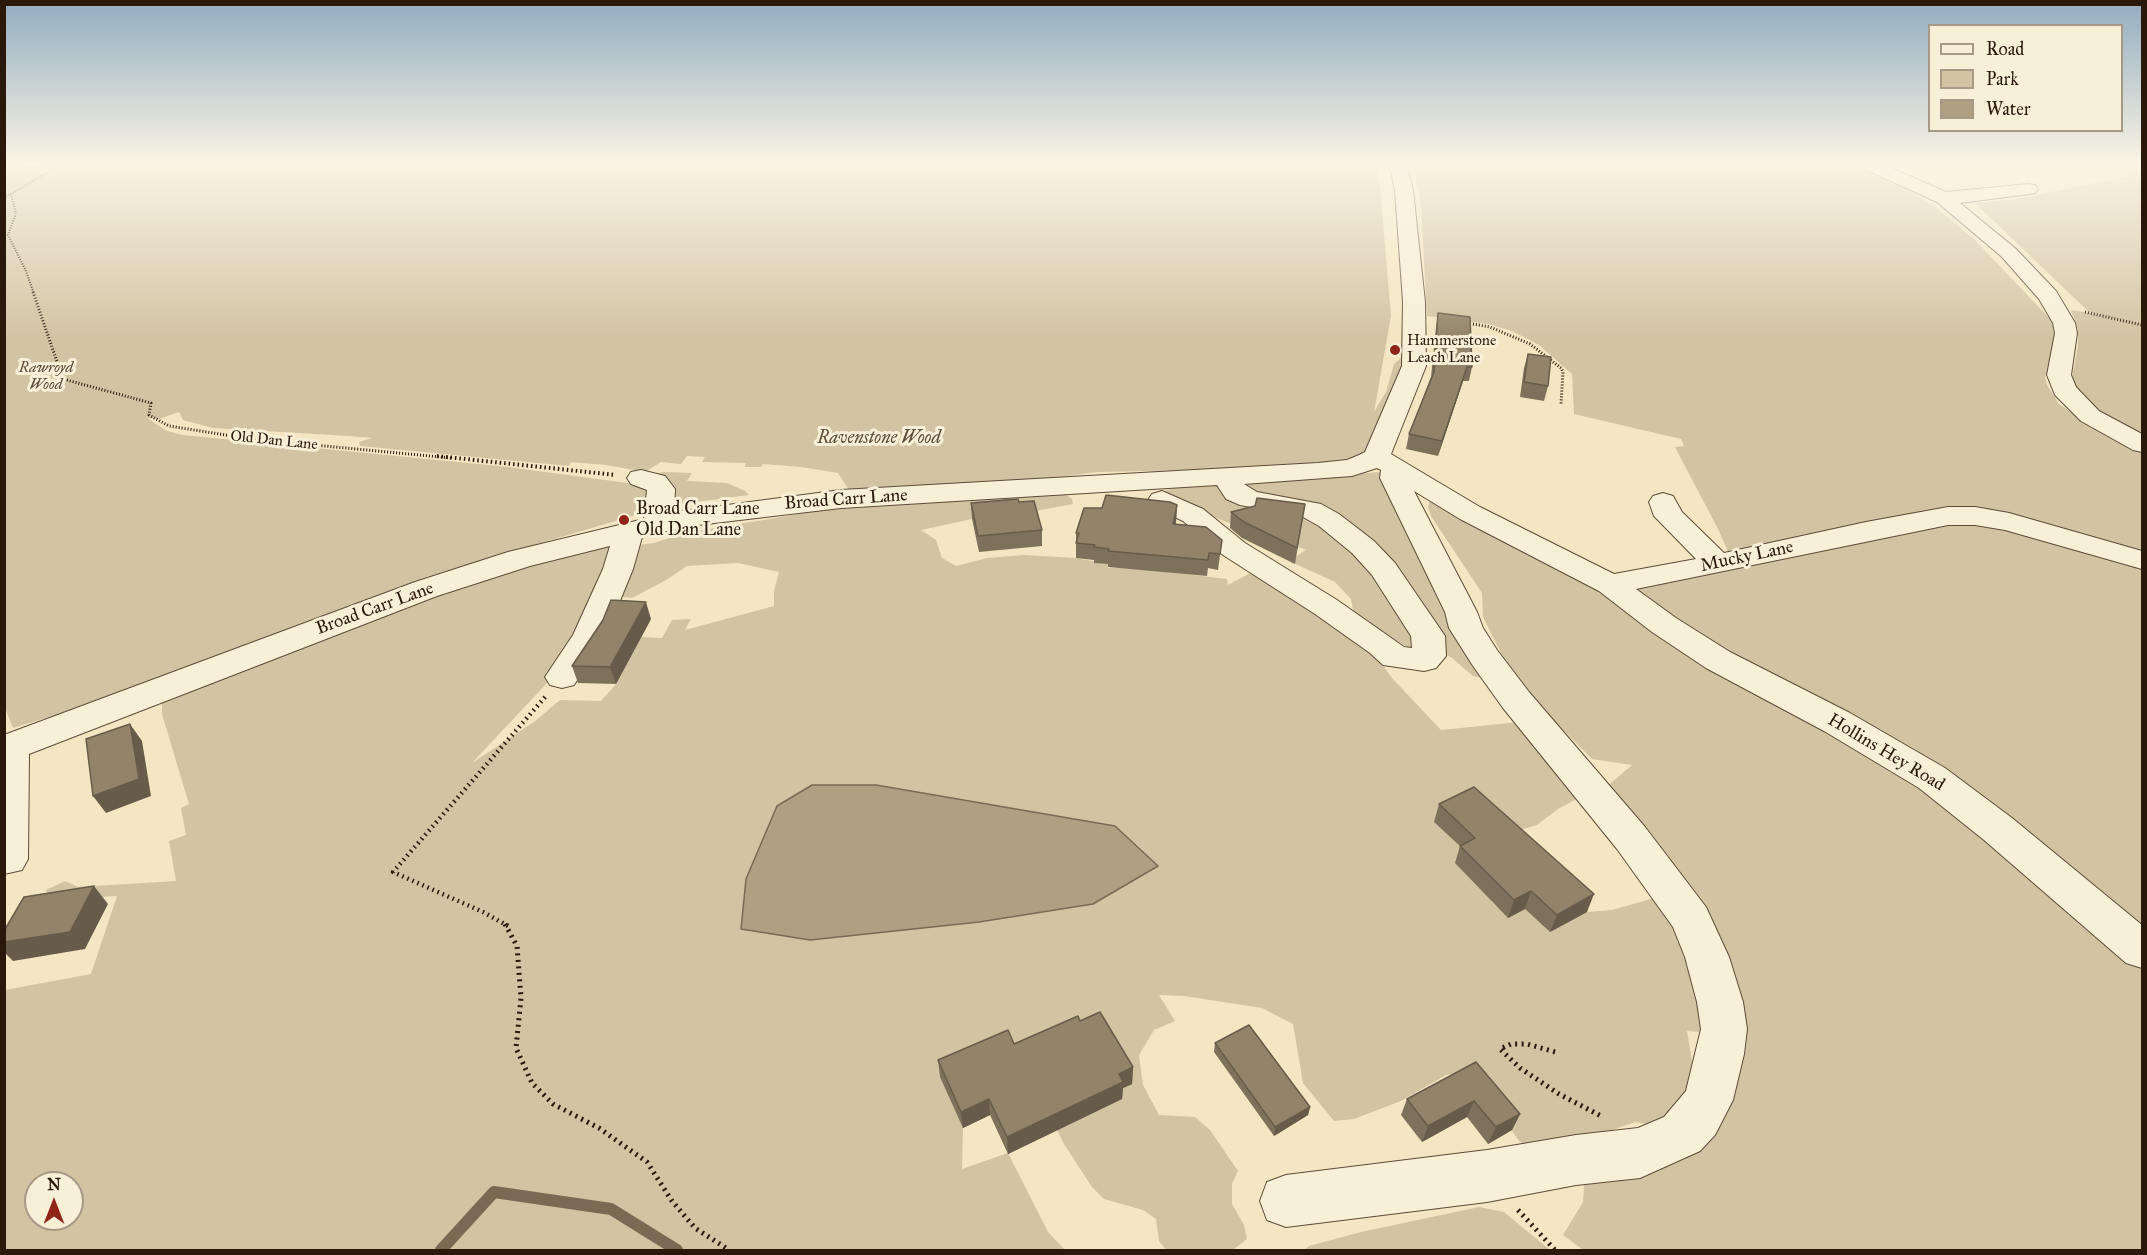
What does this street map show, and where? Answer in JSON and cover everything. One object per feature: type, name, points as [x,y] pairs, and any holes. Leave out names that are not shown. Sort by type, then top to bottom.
[{"type":"street","points":[[1286,1201],[1487,1176],[1576,1160],[1640,1153],[1682,1134],[1697,1118],[1708,1101],[1715,1082],[1724,1029],[1713,976],[1691,919],[1631,838],[1516,700],[1485,658],[1466,628],[1461,612],[1386,462],[1414,366],[1415,318],[1406,222]]},
{"type":"street","points":[[1971,222],[2009,253],[2055,306],[2064,323],[2066,333],[2060,366],[2060,384],[2071,400],[2102,424],[2142,444]]},
{"type":"street","points":[[1386,462],[1470,513],[1610,584]]},
{"type":"street","name":"Broad Carr Lane","points":[[8,748],[426,589],[519,559],[722,511],[841,499],[1352,468],[1386,462]]},
{"type":"street","points":[[1162,500],[1193,515],[1234,549],[1326,607],[1395,657],[1424,660],[1429,656],[1428,636],[1384,570],[1363,547],[1329,520],[1311,510],[1250,499],[1236,493],[1225,476]]},
{"type":"street","points":[[562,677],[589,635],[618,569],[644,528],[661,489],[656,482],[641,478]]},
{"type":"street","points":[[1663,502],[1669,516],[1718,563]]},
{"type":"street","name":"Mucky Lane","points":[[1610,584],[1876,529],[1959,515],[2009,522],[2142,560]]},
{"type":"street","name":"Hollins Hey Road","points":[[1610,584],[1703,651],[1759,683],[1837,722],[1932,778],[1998,829],[2142,950]]},
{"type":"street","points":[[8,748],[8,859]]},
{"type":"path","name":"Old Dan Lane","points":[[13,222],[8,235],[26,271],[63,379],[151,403],[149,415],[169,426],[192,428],[203,433],[250,440],[426,454],[641,478]]},
{"type":"path","points":[[2087,312],[2142,325]]},
{"type":"path","points":[[1415,318],[1490,327],[1530,344],[1561,368],[1563,372],[1561,404]]},
{"type":"path","points":[[562,677],[393,872],[483,912],[508,926],[517,946],[521,998],[516,1048],[532,1083],[553,1104],[599,1128],[647,1162],[672,1201],[695,1228],[729,1251]]},
{"type":"path","points":[[1555,1052],[1527,1044],[1511,1044],[1500,1049],[1520,1068],[1559,1094],[1607,1119]]},
{"type":"path","points":[[1487,1176],[1555,1251]]},
{"type":"green space","points":[[5,222],[1383,222],[1391,316],[1374,412],[1386,392],[1394,364],[1401,358],[1409,356],[1419,383],[1409,411],[1393,440],[1365,459],[1246,469],[1097,472],[1015,483],[851,493],[838,473],[801,467],[763,464],[761,467],[745,467],[746,463],[702,462],[705,457],[687,456],[681,464],[661,462],[645,472],[606,465],[571,462],[569,466],[360,446],[359,442],[372,438],[213,428],[183,420],[179,412],[159,419],[147,418],[167,431],[183,435],[508,467],[650,486],[646,512],[426,577],[69,711],[13,728],[5,710]]},
{"type":"green space","points":[[1422,222],[1953,222],[1973,238],[2052,321],[2055,339],[2045,377],[2047,385],[2059,404],[2104,434],[2142,450],[2142,557],[1995,515],[1729,554],[1675,447],[1684,446],[1681,439],[1574,414],[1572,374],[1539,345],[1512,331],[1488,324],[1427,316]]},
{"type":"green space","points":[[1994,222],[2142,222],[2142,438],[2108,422],[2078,391],[2072,379],[2078,345],[2078,329],[2071,310],[2101,315],[2089,312]]},
{"type":"green space","points":[[663,472],[692,473],[687,481],[727,483],[749,495],[672,505],[656,474]]},
{"type":"green space","points":[[1381,472],[1388,475],[1401,514],[1442,609],[1491,680],[1473,676],[1452,658],[1423,642],[1409,648],[1354,616],[1351,599],[1335,582],[1289,561],[1306,550],[1221,520],[1172,499],[1164,491],[1174,488]]},
{"type":"green space","points":[[1064,493],[1072,499],[1073,504],[1019,514],[972,519],[921,530],[936,540],[942,558],[956,566],[987,558],[1024,555],[1076,558],[1108,564],[1108,568],[1133,568],[1227,579],[1228,585],[1254,571],[1367,644],[1392,678],[1441,730],[1519,722],[1582,796],[1558,809],[1537,825],[1503,835],[1455,863],[1512,890],[1491,901],[1508,917],[1525,909],[1550,932],[1587,912],[1612,910],[1658,897],[1694,956],[1703,1032],[1687,1031],[1694,1073],[1686,1102],[1652,1125],[1635,1122],[1612,1130],[1606,1137],[1533,1150],[1519,1141],[1471,1071],[1446,1075],[1401,1101],[1354,1119],[1334,1121],[1303,1083],[1293,1024],[1262,1008],[1184,996],[1159,995],[1175,1021],[1154,1030],[1139,1055],[1143,1085],[1159,1115],[1195,1117],[1210,1130],[1238,1171],[1232,1184],[1232,1204],[1244,1225],[1247,1239],[1233,1250],[1166,1250],[1159,1241],[1156,1219],[1143,1210],[1104,1199],[1092,1187],[1064,1144],[1057,1130],[1122,1099],[1099,1029],[963,1128],[962,1169],[1008,1153],[1048,1232],[1065,1250],[5,1250],[5,990],[91,974],[117,896],[51,900],[46,890],[65,881],[78,887],[176,881],[169,841],[186,835],[181,808],[189,804],[162,714],[162,700],[433,594],[610,544],[607,554],[612,548],[654,543],[685,533],[848,506]],"holes":[[[738,563],[779,572],[774,591],[774,606],[685,630],[691,619],[672,620],[662,638],[641,637],[616,684],[601,701],[560,700],[534,722],[472,763],[548,682],[596,594],[632,598],[687,566]],[[812,785],[876,785],[1115,826]]]},
{"type":"green space","points":[[1430,500],[1613,593],[1978,822],[2142,960],[2142,1250],[1583,1250],[1563,1235],[1583,1202],[1585,1172],[1650,1161],[1733,1026],[1604,789],[1632,765],[1592,759],[1542,709],[1503,657],[1483,617],[1482,593],[1431,516],[1428,507]]},
{"type":"green space","points":[[1966,519],[2142,563],[2142,935],[1633,590]]},
{"type":"green space","points":[[1479,1207],[1504,1212],[1550,1250],[1304,1250],[1309,1246],[1361,1232]]},
{"type":"water","points":[[812,785],[876,785],[1115,826],[1158,866],[1093,904],[979,922],[810,940],[741,929],[746,879],[777,806]]},
{"type":"building","points":[[1438,313],[1470,317],[1472,367],[1467,367],[1442,441],[1409,434],[1434,372]]},
{"type":"building","points":[[1528,354],[1551,357],[1548,386],[1524,382]]},
{"type":"building","points":[[1106,495],[1170,502],[1177,505],[1173,524],[1206,527],[1222,540],[1220,554],[1209,553],[1208,560],[1108,551],[1109,549],[1094,547],[1095,545],[1076,543],[1079,533],[1076,533],[1084,508],[1102,508]]},
{"type":"building","points":[[1257,498],[1305,504],[1297,548],[1244,522],[1231,512],[1255,506]]},
{"type":"building","points":[[1018,499],[1019,502],[1034,501],[1042,530],[978,536],[971,503]]},
{"type":"building","points":[[611,600],[646,602],[610,667],[572,666],[603,620]]},
{"type":"building","points":[[130,724],[139,779],[93,796],[86,739]]},
{"type":"building","points":[[1474,787],[1594,894],[1557,915],[1531,891],[1514,900],[1460,846],[1475,838],[1439,804]]},
{"type":"building","points":[[94,886],[70,932],[4,942],[4,931],[24,897]]},
{"type":"building","points":[[1100,1012],[1133,1067],[1119,1074],[1123,1082],[1007,1137],[989,1099],[961,1112],[938,1060],[1008,1030],[1014,1044],[1078,1016],[1080,1021]]},
{"type":"building","points":[[1249,1025],[1310,1107],[1275,1127],[1215,1043]]},
{"type":"building","points":[[1476,1062],[1520,1114],[1496,1127],[1474,1101],[1428,1126],[1407,1099]]},
{"type":"waterway","points":[[441,1250],[494,1192],[611,1209],[677,1250]]},
{"type":"place","name":"Hammerstone Leach Lane","points":[[1395,350]]},
{"type":"place","name":"Broad Carr Lane Old Dan Lane","points":[[624,520]]},
{"type":"park label","name":"Rawroyd Wood","points":[[46,376]]},
{"type":"park label","name":"Ravenstone Wood","points":[[879,439]]}]
